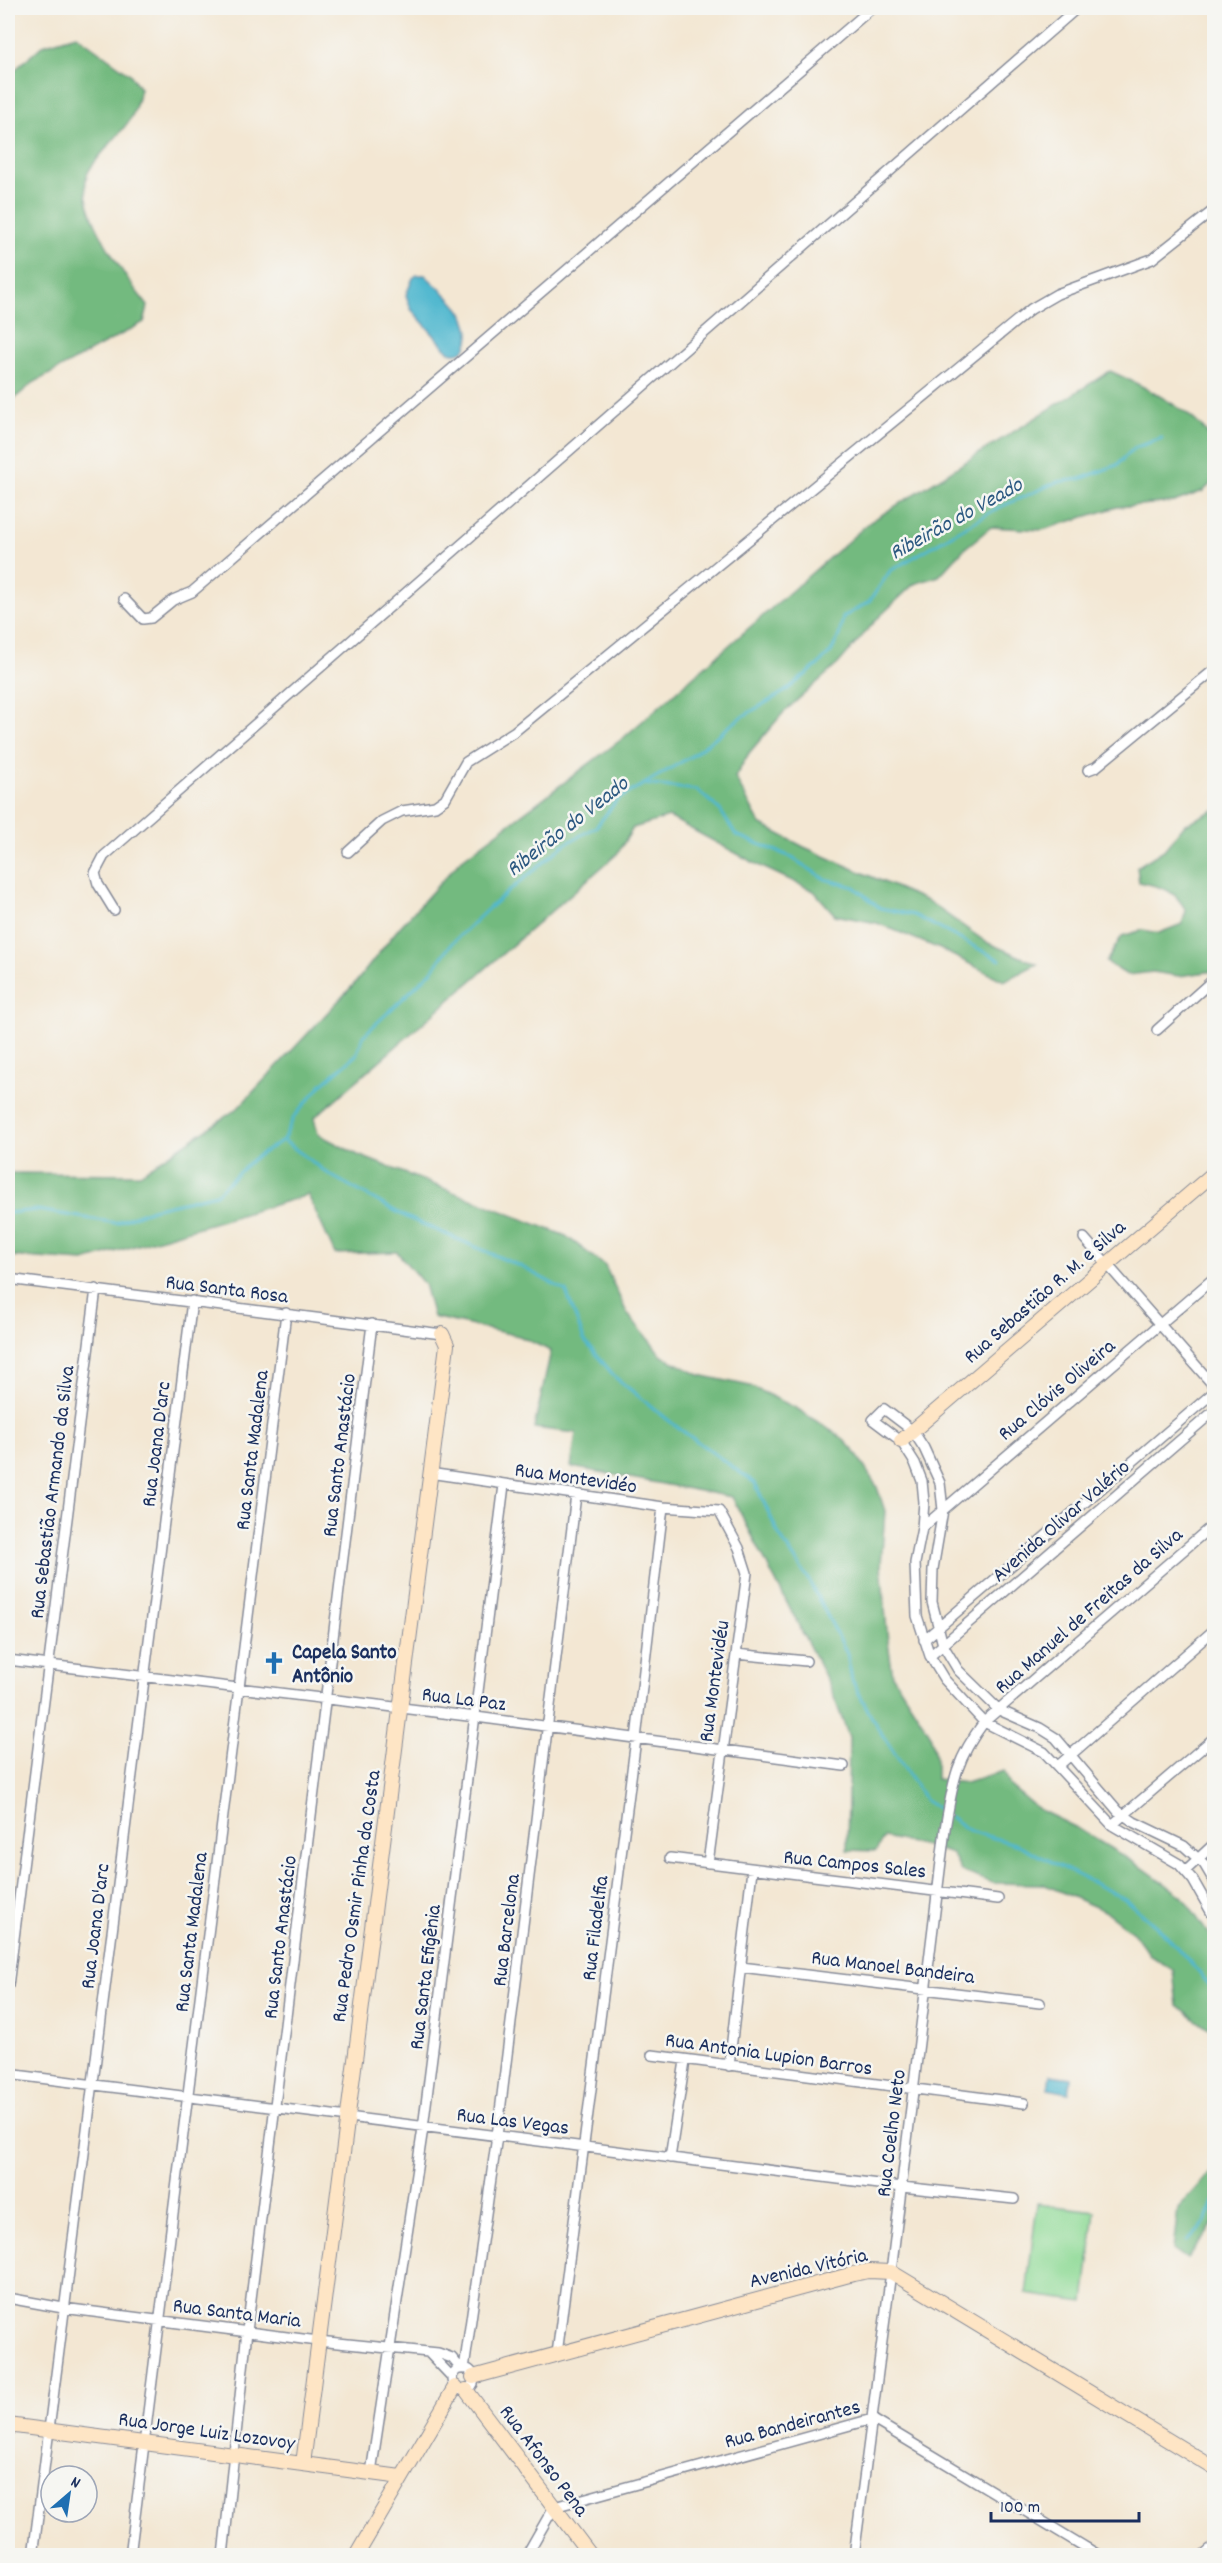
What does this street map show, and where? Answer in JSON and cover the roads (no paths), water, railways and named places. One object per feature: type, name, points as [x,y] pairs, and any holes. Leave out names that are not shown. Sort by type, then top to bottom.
[{"type":"street","points":[[124,598],[143,619],[151,618],[173,600],[192,592],[872,8]]},
{"type":"street","points":[[114,910],[98,884],[95,873],[104,856],[1077,8]]},
{"type":"street","points":[[348,852],[382,821],[402,812],[435,806],[445,799],[466,762],[515,731],[1031,309],[1057,294],[1152,259],[1215,210]]},
{"type":"street","points":[[1088,770],[1096,767],[1215,670]]},
{"type":"street","points":[[1157,1030],[1215,979]]},
{"type":"street","name":"Rua Sebastião R. M. e Silva","points":[[901,1441],[1215,1173]]},
{"type":"street","points":[[1084,1238],[1215,1386]]},
{"type":"street","name":"Rua Clóvis Oliveira","points":[[922,1528],[1215,1278]]},
{"type":"street","name":"Rua Santa Rosa","points":[[8,1279],[442,1334]]},
{"type":"street","name":"Rua Sebastião Armando da Silva","points":[[8,1986],[96,1289]]},
{"type":"street","name":"Rua Joana D'arc","points":[[33,2556],[192,1301]]},
{"type":"street","name":"Rua Santa Madalena","points":[[129,2556],[286,1313]]},
{"type":"street","name":"Rua Santo Anastácio","points":[[223,2556],[247,2331],[372,1324]]},
{"type":"street","name":"Rua Pedro Osmir Pinha da Costa","points":[[303,2464],[447,1346],[442,1334]]},
{"type":"street","points":[[924,1640],[1215,1392]]},
{"type":"street","points":[[1215,1881],[1198,1858],[1176,1841],[1124,1815],[1112,1805],[1062,1744],[1048,1732],[999,1710],[958,1670],[943,1645],[932,1602],[943,1510],[940,1484],[924,1448],[913,1431],[884,1409],[873,1420],[901,1441],[915,1463],[922,1481],[924,1502],[922,1528],[915,1563],[917,1616],[930,1656],[944,1679],[984,1722],[1039,1748],[1112,1826],[1168,1856],[1185,1871],[1215,1917]]},
{"type":"street","name":"Avenida Olivar Valério","points":[[930,1656],[1215,1411]]},
{"type":"street","name":"Rua Montevidéo","points":[[429,1473],[663,1507],[719,1511]]},
{"type":"street","name":"Rua Santa Efigênia","points":[[371,2473],[423,2128],[504,1485]]},
{"type":"street","name":"Rua Barcelona","points":[[466,2372],[576,1495]]},
{"type":"street","name":"Rua Filadelfia","points":[[557,2354],[636,1739],[663,1507]]},
{"type":"street","name":"Rua Montevidéu","points":[[708,1863],[747,1573],[739,1548],[719,1511]]},
{"type":"street","name":"Rua Manuel de Freitas da Silva","points":[[984,1722],[1215,1524]]},
{"type":"street","points":[[1058,1766],[1215,1630]]},
{"type":"street","points":[[736,1654],[806,1661]]},
{"type":"street","name":"Rua La Paz","points":[[8,1660],[476,1717],[844,1766]]},
{"type":"street","name":"Rua Coelho Neto","points":[[854,2556],[945,1829],[958,1763],[984,1722]]},
{"type":"street","points":[[1112,1826],[1215,1738]]},
{"type":"street","points":[[1185,1871],[1215,1844]]},
{"type":"street","name":"Rua Campos Sales","points":[[670,1858],[998,1899]]},
{"type":"street","points":[[729,2066],[752,1870]]},
{"type":"street","name":"Rua Manoel Bandeira","points":[[741,1967],[1040,2003]]},
{"type":"street","name":"Rua Antonia Lupion Barros","points":[[652,2055],[1024,2103]]},
{"type":"street","points":[[670,2158],[685,2061]]},
{"type":"street","name":"Rua Las Vegas","points":[[8,2074],[276,2107],[423,2128],[1014,2199]]},
{"type":"street","name":"Avenida Vitória","points":[[466,2372],[557,2354],[853,2274],[869,2271],[891,2272],[1215,2468]]},
{"type":"street","name":"Rua Santa Maria","points":[[8,2298],[63,2308],[318,2341],[438,2353],[452,2358],[466,2372]]},
{"type":"street","points":[[429,2352],[458,2385],[471,2386],[466,2372]]},
{"type":"street","points":[[356,2556],[401,2476],[466,2372]]},
{"type":"street","name":"Rua Afonso Pena","points":[[458,2385],[591,2556]]},
{"type":"street","name":"Rua Bandeirantes","points":[[554,2507],[872,2419],[1100,2556]]},
{"type":"street","name":"Rua Jorge Luiz Lozovoy","points":[[8,2425],[401,2476]]},
{"type":"street","points":[[526,2556],[554,2507]]},
{"type":"street","points":[[1202,2556],[1215,2546]]},
{"type":"water","points":[[417,275],[425,275],[457,306],[464,316],[469,336],[466,347],[461,352],[449,352],[411,309],[406,295],[413,278]]},
{"type":"water","points":[[1050,2075],[1071,2078],[1069,2093],[1048,2089]]},
{"type":"waterway","name":"Ribeirão do Veado","points":[[8,1213],[37,1210],[116,1223],[152,1209],[216,1194],[253,1159],[283,1140],[294,1117],[322,1084],[356,1055],[364,1035],[431,972],[452,943],[490,907],[565,844],[596,827],[617,800],[690,757],[740,718],[784,692],[818,665],[831,652],[839,636],[843,617],[869,602],[890,571],[996,509],[1057,482],[1080,479],[1117,465],[1134,448],[1162,438]]},
{"type":"waterway","points":[[644,784],[697,790],[720,810],[736,835],[789,856],[825,879],[854,887],[880,908],[914,915],[1000,960]]},
{"type":"waterway","points":[[283,1140],[330,1175],[406,1217],[522,1267],[566,1291],[584,1340],[616,1378],[677,1427],[755,1483],[779,1535],[808,1579],[847,1653],[852,1680],[876,1725],[926,1801],[945,1813]]},
{"type":"waterway","points":[[950,1817],[970,1831],[1018,1845],[1125,1899],[1166,1935],[1214,1990]]},
{"type":"waterway","points":[[1187,2241],[1206,2222],[1214,2202]]},
{"type":"place","name":"Capela Santo Antônio","points":[[274,1663]]}]
